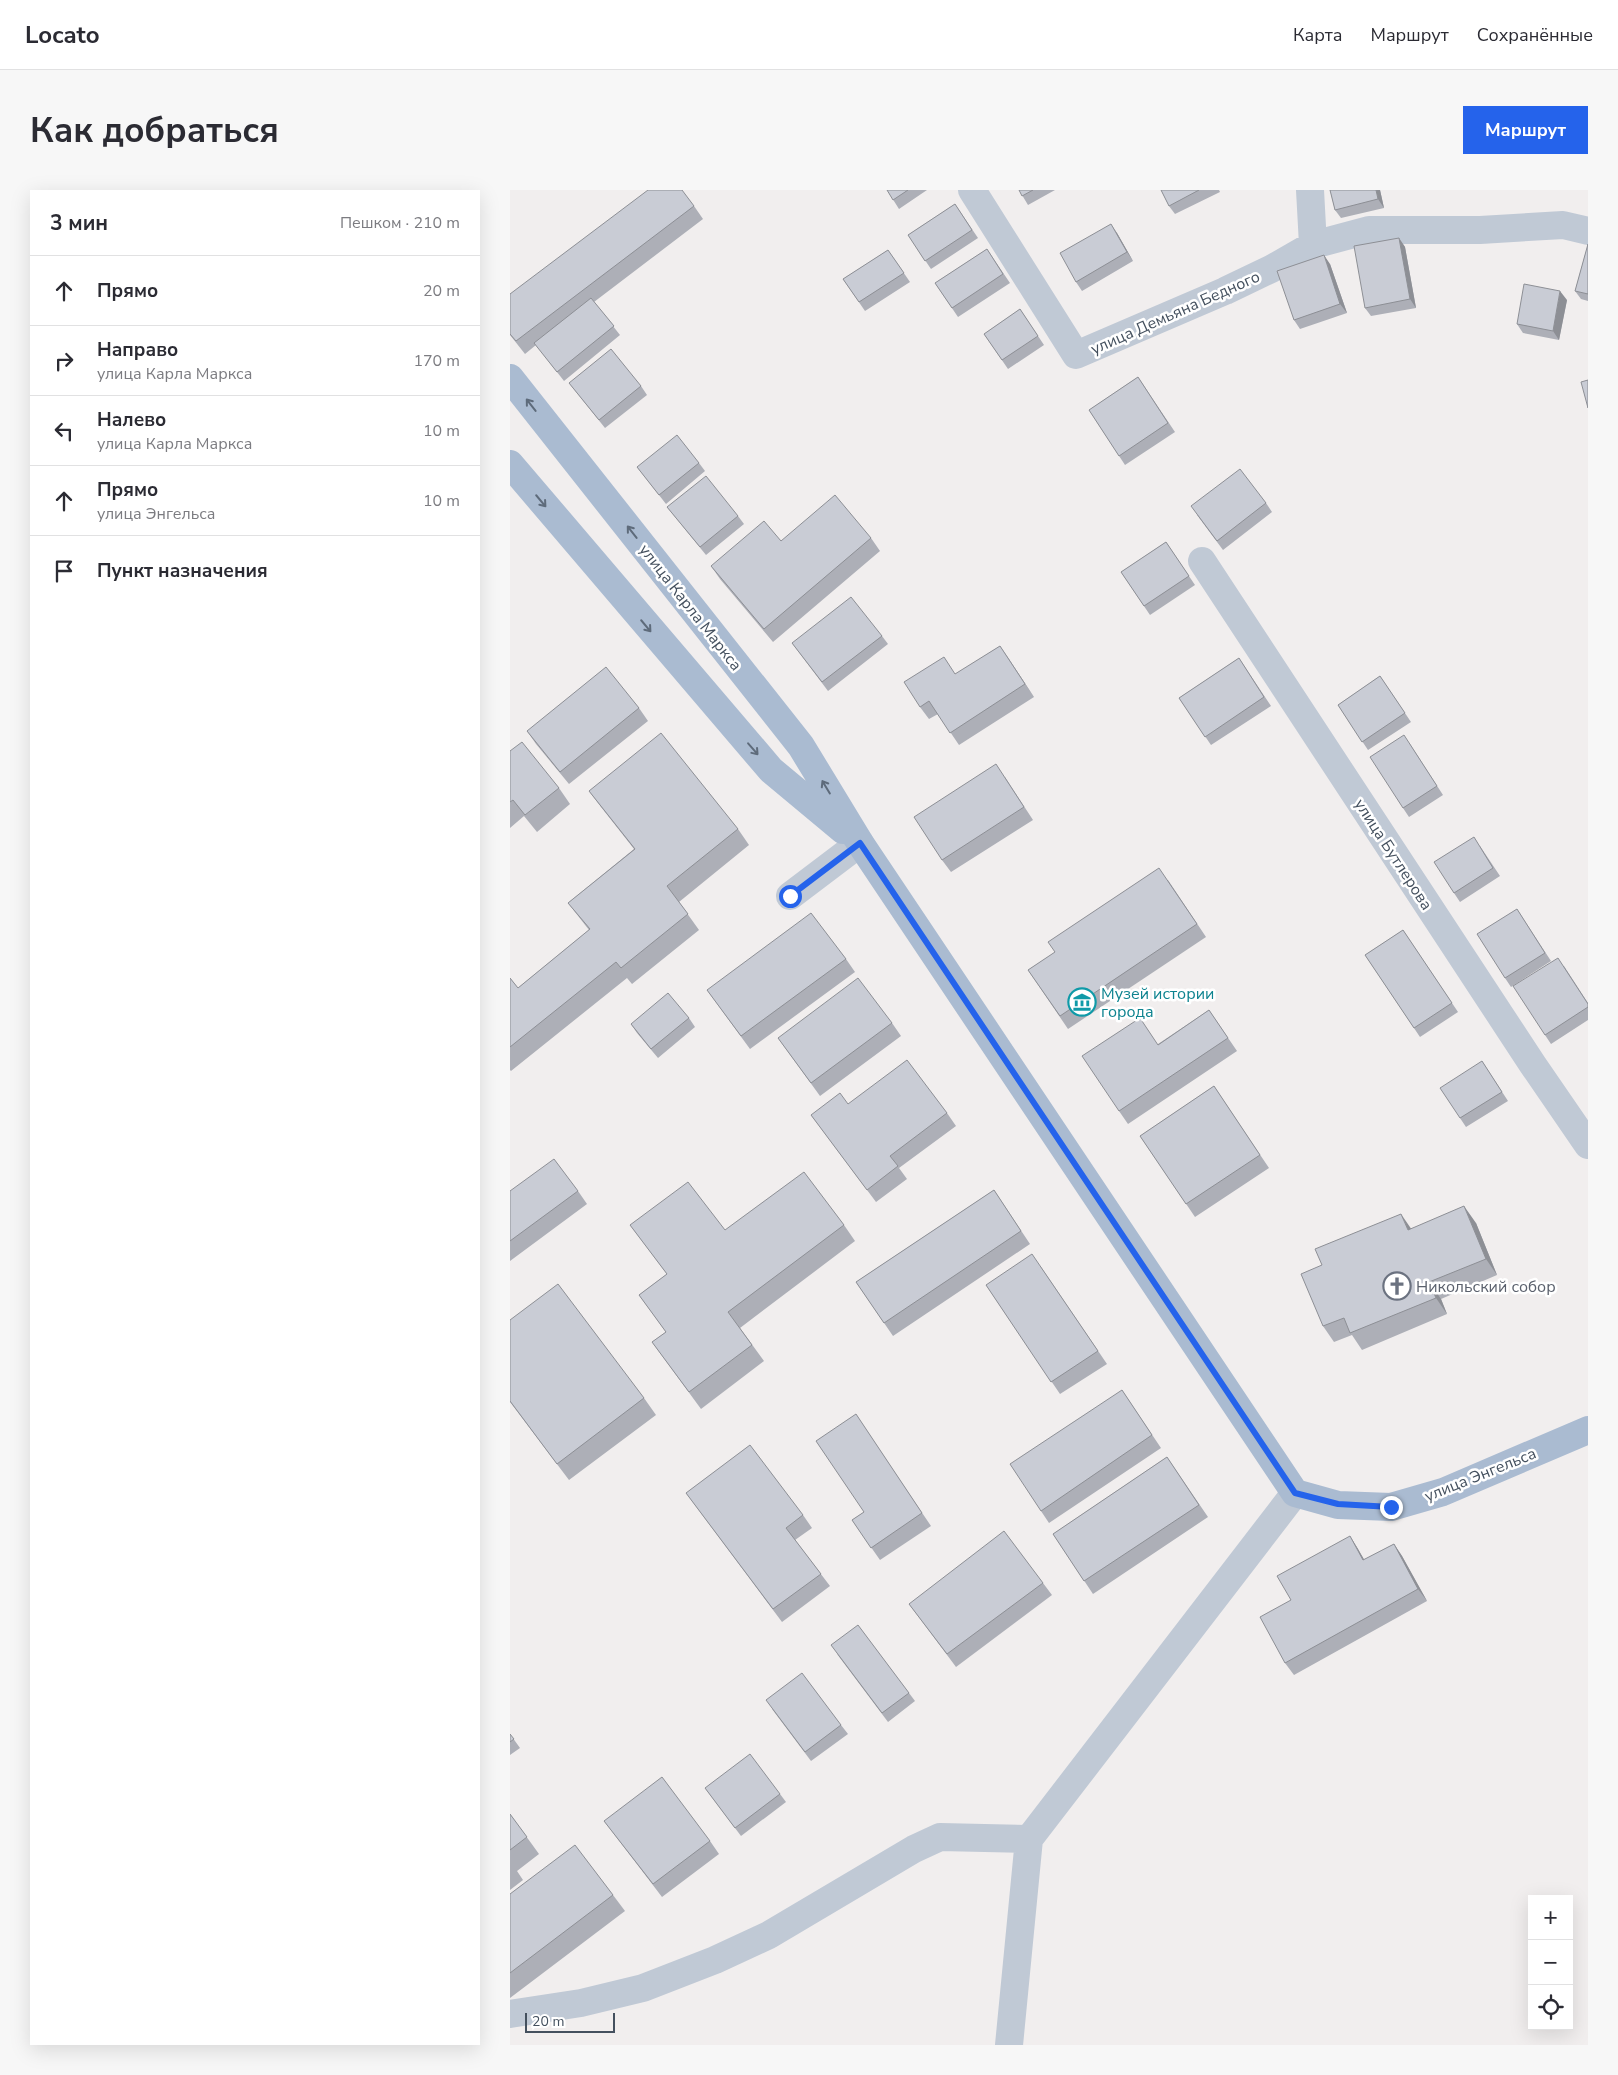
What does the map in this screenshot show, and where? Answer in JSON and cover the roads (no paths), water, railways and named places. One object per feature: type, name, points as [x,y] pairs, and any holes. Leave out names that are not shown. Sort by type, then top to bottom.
[{"type":"main road","name":"улица Карла Маркса","points":[[510,378],[801,746],[860,843],[1295,1493]]},
{"type":"main road","name":"улица Карла Маркса","points":[[510,464],[771,770],[860,843]]},
{"type":"main road","points":[[771,770],[801,746]]},
{"type":"main road","name":"улица Энгельса","points":[[1295,1493],[1338,1504],[1391,1507],[1443,1492],[1588,1430]]},
{"type":"street","name":"улица Демьяна Бедного","points":[[972,190],[1076,356],[1225,291],[1271,269],[1314,245],[1369,230],[1480,230],[1563,225],[1588,231]]},
{"type":"street","points":[[1310,190],[1314,245]]},
{"type":"street","name":"улица Бутлерова","points":[[1202,561],[1528,1057],[1588,1145]]},
{"type":"street","points":[[790,896],[860,843]]},
{"type":"street","points":[[1009,2045],[1029,1839],[1295,1493]]},
{"type":"street","points":[[510,2014],[582,2003],[642,1988],[716,1960],[769,1936],[914,1849],[940,1837],[1029,1839]]},
{"type":"place","name":"Музей истории города","points":[[1082,1002]]},
{"type":"place","name":"Никольский собор","points":[[1397,1286]]}]
